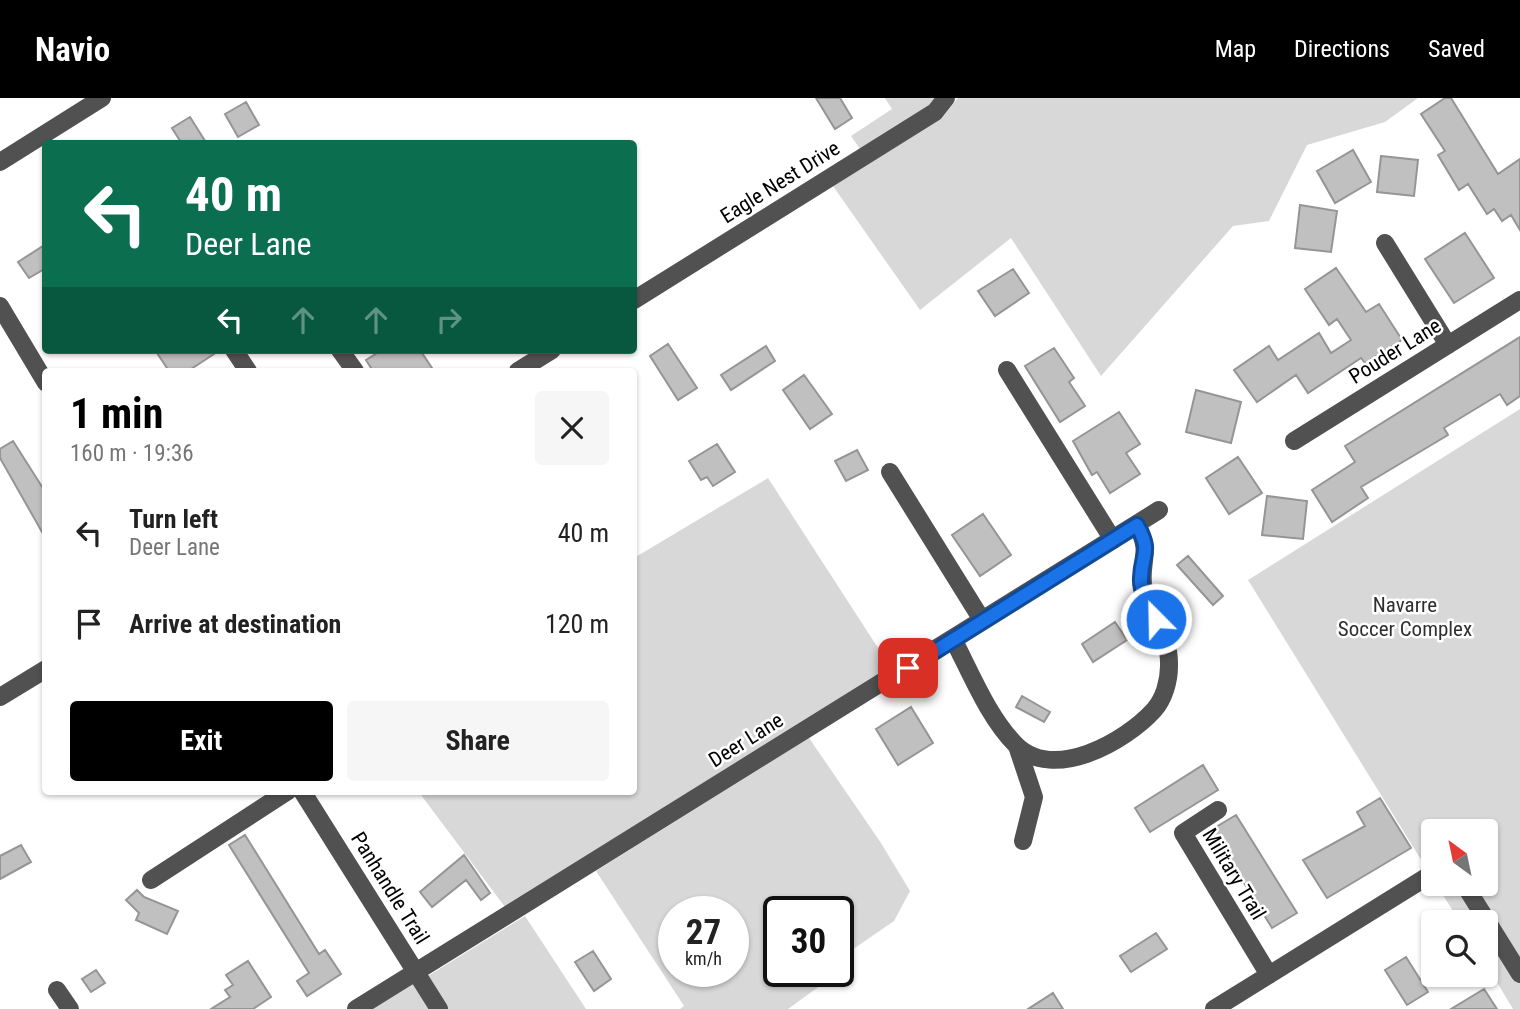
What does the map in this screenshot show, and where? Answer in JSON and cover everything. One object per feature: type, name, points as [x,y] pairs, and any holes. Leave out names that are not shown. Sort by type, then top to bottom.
[{"type":"street","points":[[0,162],[102,98]]},
{"type":"street","name":"Eagle Nest Drive","points":[[637,298],[935,112],[946,98]]},
{"type":"street","points":[[1385,243],[1448,345]]},
{"type":"street","name":"Pouder Lane","points":[[1294,441],[1520,300]]},
{"type":"street","points":[[0,306],[42,376]]},
{"type":"street","points":[[523,368],[546,354]]},
{"type":"street","points":[[1007,370],[1113,540]]},
{"type":"street","points":[[890,472],[982,620]]},
{"type":"street","name":"Deer Lane","points":[[356,1009],[1159,510]]},
{"type":"street","points":[[1017,746],[1048,760],[1070,759],[1093,753],[1153,711],[1164,694],[1170,667],[1166,636],[1146,602],[1141,578],[1146,542],[1137,525]]},
{"type":"street","points":[[953,639],[994,715],[1017,746],[1034,797],[1023,841]]},
{"type":"street","points":[[0,697],[42,671]]},
{"type":"street","points":[[151,880],[282,795]]},
{"type":"street","name":"Panhandle Trail","points":[[305,795],[439,1009]]},
{"type":"street","name":"Military Trail","points":[[1218,810],[1183,833],[1269,975]]},
{"type":"street","points":[[1214,1009],[1421,880]]},
{"type":"street","points":[[1472,896],[1520,972]]},
{"type":"street","points":[[57,990],[70,1009]]},
{"type":"green space","points":[[885,98],[935,98],[930,105],[860,149],[851,136],[892,109]]},
{"type":"green space","points":[[958,98],[1418,98],[1385,122],[1307,145],[1269,221],[1233,226],[1101,376],[1011,238],[920,310],[833,186],[942,118]]},
{"type":"green space","name":"Navarre Soccer Complex","points":[[1520,409],[1520,1009],[1513,1009],[1498,984],[1498,910],[1452,910],[1444,896],[1498,896],[1498,819],[1421,819],[1421,860],[1248,580]]},
{"type":"green space","points":[[768,478],[891,668],[505,907],[421,795],[637,795],[637,556]]},
{"type":"green space","points":[[809,738],[881,843],[910,891],[894,921],[854,948],[854,896],[763,896],[763,987],[818,987],[788,1009],[680,1009],[684,1006],[672,987],[749,987],[749,896],[658,896],[658,966],[596,871]]},
{"type":"green space","points":[[525,916],[586,1009],[448,1009],[428,976]]},
{"type":"green space","points":[[415,983],[430,1009],[373,1009]]},
{"type":"building","points":[[816,98],[840,98],[852,118],[835,129]]},
{"type":"building","points":[[1445,98],[1451,98],[1498,174],[1520,159],[1520,230],[1511,215],[1502,221],[1494,209],[1487,214],[1468,184],[1459,190],[1438,155],[1445,151],[1421,114]]},
{"type":"building","points":[[246,102],[259,125],[238,137],[225,114]]},
{"type":"building","points":[[190,117],[204,140],[180,140],[172,128]]},
{"type":"building","points":[[1353,150],[1371,182],[1335,203],[1317,171]]},
{"type":"building","points":[[1381,156],[1418,160],[1414,196],[1377,192]]},
{"type":"building","points":[[1300,205],[1337,211],[1331,252],[1295,248]]},
{"type":"building","points":[[1465,233],[1494,278],[1454,303],[1425,259]]},
{"type":"building","points":[[42,247],[42,270],[29,278],[18,262]]},
{"type":"building","points":[[1336,268],[1366,312],[1379,304],[1402,340],[1365,363],[1361,358],[1308,393],[1296,375],[1257,402],[1234,370],[1269,346],[1278,360],[1319,333],[1331,353],[1351,340],[1337,319],[1329,325],[1305,289]]},
{"type":"building","points":[[1013,269],[1029,293],[995,316],[978,291]]},
{"type":"building","points":[[1520,337],[1520,396],[1507,405],[1500,394],[1444,428],[1448,435],[1361,487],[1368,498],[1332,522],[1312,490],[1355,462],[1345,446]]},
{"type":"building","points":[[668,344],[697,388],[678,400],[650,356]]},
{"type":"building","points":[[766,346],[775,361],[731,390],[721,375]]},
{"type":"building","points":[[1054,348],[1074,378],[1069,382],[1085,406],[1060,422],[1025,366]]},
{"type":"building","points":[[158,354],[214,354],[193,368],[167,368]]},
{"type":"building","points":[[376,354],[423,354],[432,368],[371,368],[366,360]]},
{"type":"building","points":[[804,375],[832,414],[810,429],[783,390]]},
{"type":"building","points":[[1196,390],[1241,402],[1231,443],[1186,432]]},
{"type":"building","points":[[1119,412],[1140,444],[1126,453],[1140,474],[1110,493],[1097,472],[1092,475],[1073,441]]},
{"type":"building","points":[[13,441],[42,487],[42,532],[0,458],[0,449]]},
{"type":"building","points":[[717,444],[735,472],[713,486],[707,477],[701,480],[689,461]]},
{"type":"building","points":[[857,450],[868,470],[846,481],[835,461]]},
{"type":"building","points":[[1238,457],[1262,493],[1229,514],[1206,478]]},
{"type":"building","points":[[1267,496],[1307,501],[1303,539],[1262,535]]},
{"type":"building","points":[[983,514],[1011,555],[980,576],[952,535]]},
{"type":"building","points":[[1188,556],[1223,596],[1213,605],[1177,565]]},
{"type":"building","points":[[1115,622],[1127,640],[1093,662],[1082,644]]},
{"type":"building","points":[[1022,696],[1050,712],[1044,722],[1016,707]]},
{"type":"building","points":[[911,707],[933,743],[898,765],[876,729]]},
{"type":"building","points":[[1203,765],[1218,790],[1150,832],[1135,808]]},
{"type":"building","points":[[1380,798],[1411,848],[1327,898],[1303,860],[1365,826],[1357,812]]},
{"type":"building","points":[[1236,815],[1297,913],[1272,928],[1211,830]]},
{"type":"building","points":[[245,835],[319,954],[325,950],[341,974],[307,996],[297,981],[309,973],[229,845]]},
{"type":"building","points":[[21,845],[31,862],[0,879],[0,856]]},
{"type":"building","points":[[464,855],[490,893],[481,900],[466,880],[432,907],[420,892]]},
{"type":"building","points":[[137,890],[144,897],[178,911],[167,934],[136,920],[139,913],[126,900]]},
{"type":"building","points":[[1156,933],[1167,949],[1131,972],[1120,956]]},
{"type":"building","points":[[593,951],[611,979],[594,991],[575,962]]},
{"type":"building","points":[[1406,957],[1421,981],[1421,987],[1425,987],[1428,992],[1407,1005],[1385,970]]},
{"type":"building","points":[[248,961],[271,997],[253,1009],[211,1009],[230,997],[225,990],[233,985],[226,975]]},
{"type":"building","points":[[96,970],[105,983],[91,992],[82,979]]},
{"type":"building","points":[[1484,989],[1497,1009],[1451,1009]]},
{"type":"building","points":[[1053,993],[1063,1009],[1028,1009]]},
{"type":"route","points":[[908,668],[1137,525],[1146,542],[1146,561],[1141,578],[1146,602],[1156,619]]}]
